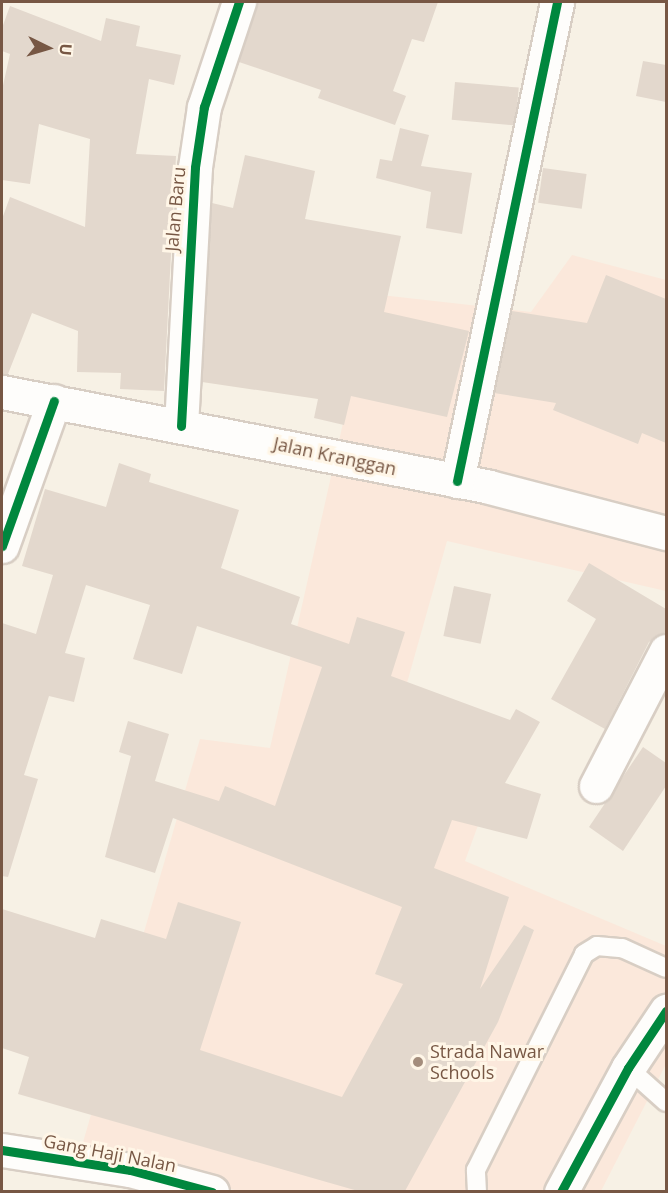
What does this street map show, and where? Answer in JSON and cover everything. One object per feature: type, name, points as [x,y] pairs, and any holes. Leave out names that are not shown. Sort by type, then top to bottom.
[{"type":"street","name":"Jalan Baru","points":[[181,426],[193,179],[204,107],[239,2]]},
{"type":"street","points":[[457,481],[557,2]]},
{"type":"street","name":"Jalan Kranggan","points":[[2,392],[457,481],[666,533]]},
{"type":"street","points":[[2,546],[54,401]]},
{"type":"street","points":[[596,786],[666,651]]},
{"type":"street","points":[[561,1191],[628,1068],[666,1011]]},
{"type":"street","name":"Gang Haji Nalan","points":[[2,1150],[130,1170],[212,1191]]},
{"type":"lane","points":[[477,1191],[476,1170],[584,954],[597,946],[622,948],[666,968]]},
{"type":"lane","points":[[628,1068],[666,1102]]},
{"type":"shaded area","points":[[572,255],[666,280],[666,591],[447,541],[394,729],[497,773],[465,861],[666,946],[666,1064],[601,1191],[241,1191],[77,1163],[200,739],[270,748],[372,294],[531,312]]},
{"type":"building","points":[[257,2],[438,2],[424,42],[412,39],[393,91],[406,96],[395,125],[318,98],[321,90],[239,62]]},
{"type":"building","points":[[10,6],[101,41],[106,18],[140,26],[136,46],[181,55],[174,85],[149,79],[136,154],[176,156],[164,391],[120,389],[121,373],[77,372],[78,331],[32,313],[8,374],[2,374],[2,219],[10,197],[85,227],[90,139],[39,124],[30,184],[2,180],[2,90],[10,54],[2,51],[2,28]]},
{"type":"building","points":[[643,61],[666,65],[666,102],[636,96]]},
{"type":"building","points":[[455,82],[519,88],[515,125],[452,120]]},
{"type":"building","points":[[400,128],[429,135],[421,166],[472,173],[462,234],[426,228],[431,192],[376,178],[380,159],[392,161]]},
{"type":"building","points":[[245,155],[315,171],[305,219],[401,236],[384,312],[469,331],[447,417],[351,396],[344,425],[314,418],[318,399],[202,382],[212,203],[233,208]]},
{"type":"building","points":[[543,168],[587,174],[582,209],[538,203]]},
{"type":"building","points":[[606,275],[666,299],[666,443],[642,433],[638,444],[553,410],[556,403],[494,393],[512,311],[587,323]]},
{"type":"building","points":[[119,463],[151,474],[149,482],[239,510],[221,568],[300,597],[291,624],[349,644],[357,617],[405,632],[391,676],[510,720],[516,709],[540,722],[505,783],[541,794],[527,839],[452,820],[434,868],[509,897],[480,989],[524,925],[534,930],[498,1022],[405,1191],[358,1191],[18,1094],[29,1057],[2,1048],[2,909],[95,938],[101,919],[166,939],[178,902],[241,922],[200,1050],[342,1097],[403,984],[375,974],[402,907],[173,818],[155,873],[105,857],[131,756],[119,752],[128,721],[169,734],[155,781],[219,801],[225,786],[275,806],[322,667],[197,626],[182,674],[133,659],[150,605],[86,585],[65,653],[85,658],[74,702],[49,696],[24,775],[38,779],[8,877],[2,876],[2,623],[36,634],[53,575],[22,566],[45,489],[106,507]]},
{"type":"building","points":[[589,563],[666,609],[666,632],[649,642],[605,729],[551,699],[596,619],[567,601]]},
{"type":"building","points":[[454,586],[491,594],[481,644],[443,636]]},
{"type":"building","points":[[643,747],[666,763],[666,786],[623,851],[589,827]]},
{"type":"cycle path","points":[[181,426],[195,167],[204,107],[239,2]]},
{"type":"cycle path","points":[[457,481],[557,2]]},
{"type":"cycle path","points":[[2,546],[54,401]]},
{"type":"cycle path","points":[[561,1192],[628,1068],[666,1011]]},
{"type":"cycle path","points":[[2,1150],[130,1170],[212,1192]]},
{"type":"place","name":"Strada Nawar Schools","points":[[418,1062]]}]
